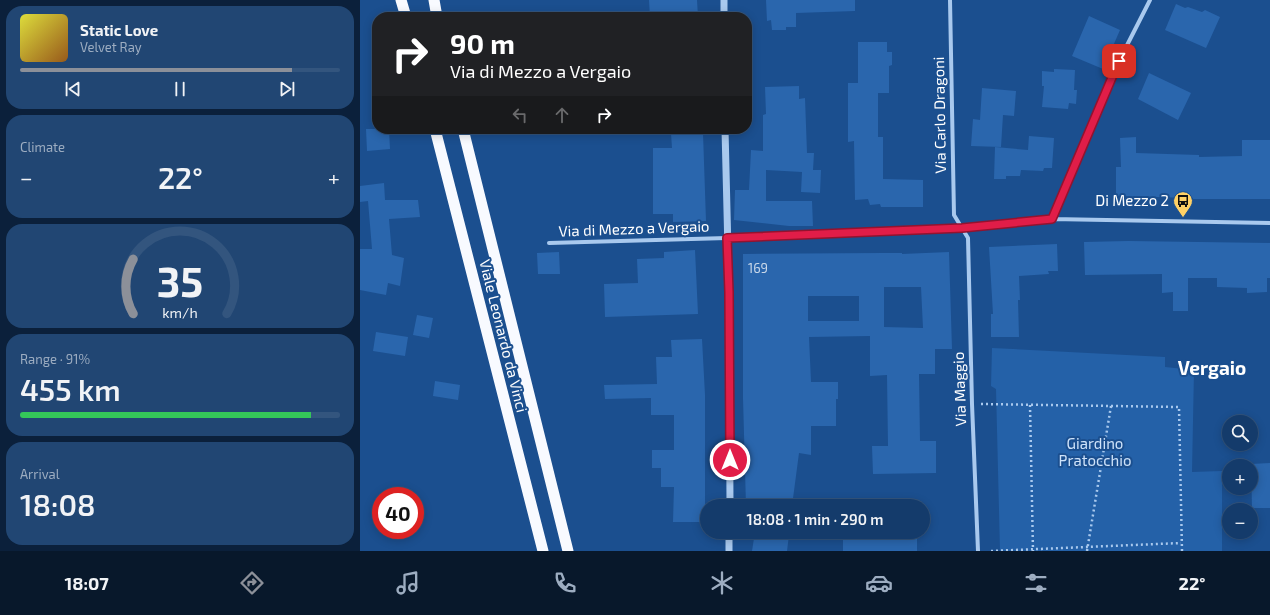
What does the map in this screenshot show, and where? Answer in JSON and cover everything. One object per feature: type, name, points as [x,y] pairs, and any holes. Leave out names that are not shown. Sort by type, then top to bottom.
[{"type":"highway","points":[[401,0],[405,12]]},
{"type":"highway","points":[[406,0],[408,12]]},
{"type":"highway","points":[[434,0],[436,12]]},
{"type":"highway","name":"Viale Leonardo da Vinci","points":[[436,134],[543,551]]},
{"type":"highway","name":"Viale Leonardo da Vinci","points":[[464,134],[568,551]]},
{"type":"street","points":[[724,0],[724,12]]},
{"type":"street","name":"Via Carlo Dragoni","points":[[950,0],[954,214],[962,228]]},
{"type":"street","points":[[1052,219],[1119,61],[1150,0]]},
{"type":"street","points":[[725,134],[729,300],[730,499]]},
{"type":"street","name":"Via di Mezzo a Vergaio","points":[[549,243],[727,238],[962,228],[1052,219],[1270,223]]},
{"type":"street","name":"Via Maggio","points":[[962,228],[968,238],[972,404],[978,551]]},
{"type":"street","points":[[729,539],[729,551]]},
{"type":"path","points":[[972,404],[1179,407],[1182,551]]},
{"type":"path","points":[[1030,405],[1033,550]]},
{"type":"path","points":[[1087,551],[1111,406]]},
{"type":"path","points":[[991,551],[1181,543]]},
{"type":"green space","name":"Giardino Pratocchio","points":[[992,348],[1165,357],[1165,367],[1194,370],[1192,472],[1222,471],[1222,551],[1000,551],[996,389],[991,386]]},
{"type":"building","points":[[649,0],[697,0],[698,12],[650,12]]},
{"type":"building","points":[[766,0],[855,0],[855,11],[796,13],[796,27],[786,27],[786,30],[772,30],[771,20],[767,21]]},
{"type":"building","points":[[1176,4],[1202,12],[1205,10],[1220,17],[1206,48],[1165,30]]},
{"type":"building","points":[[1089,16],[1120,30],[1103,69],[1072,56]]},
{"type":"building","points":[[858,42],[887,42],[887,52],[892,52],[892,65],[889,66],[889,93],[878,93],[878,137],[883,137],[883,179],[923,180],[923,207],[881,207],[880,204],[870,205],[868,199],[855,200],[854,141],[848,142],[848,83],[858,83]]},
{"type":"building","points":[[1054,69],[1075,70],[1074,90],[1077,90],[1076,104],[1069,103],[1068,109],[1042,107],[1044,86],[1042,86],[1042,71],[1054,72]]},
{"type":"building","points":[[1149,73],[1191,93],[1178,120],[1138,99]]},
{"type":"building","points":[[799,86],[799,99],[805,98],[807,153],[814,153],[813,170],[821,170],[820,193],[801,192],[802,172],[766,170],[766,201],[812,201],[813,226],[789,226],[734,220],[735,190],[749,190],[751,150],[763,151],[763,115],[766,114],[765,87]]},
{"type":"building","points":[[982,88],[1016,91],[1014,116],[1003,115],[1001,147],[971,146],[973,119],[980,120]]},
{"type":"building","points":[[366,129],[372,129],[372,134],[389,134],[390,149],[367,151]]},
{"type":"building","points":[[671,134],[703,134],[706,221],[673,222],[673,214],[653,214],[653,148],[672,148]]},
{"type":"building","points":[[1029,136],[1054,138],[1052,168],[1044,168],[1043,171],[1021,170],[1020,176],[1006,176],[1006,179],[994,179],[995,147],[1028,150]]},
{"type":"building","points":[[1136,137],[1136,153],[1199,155],[1199,157],[1242,156],[1242,140],[1270,140],[1270,199],[1193,199],[1116,196],[1116,167],[1121,167],[1120,138]]},
{"type":"building","points":[[384,183],[385,200],[418,200],[420,217],[389,219],[392,255],[404,258],[400,286],[388,283],[386,295],[360,290],[360,249],[372,249],[368,201],[360,202],[360,186]]},
{"type":"building","points":[[1128,241],[1270,243],[1270,278],[1267,278],[1267,292],[1247,293],[1247,288],[1217,287],[1217,278],[1188,278],[1188,311],[1173,311],[1173,292],[1162,293],[1162,274],[1085,275],[1084,242]]},
{"type":"building","points":[[1057,244],[1058,271],[1048,271],[1049,274],[1019,276],[1019,337],[991,337],[991,314],[993,314],[989,247]]},
{"type":"building","points":[[695,250],[698,314],[605,317],[604,284],[638,283],[637,259],[664,258],[664,252]]},
{"type":"building","points":[[559,252],[560,274],[538,274],[537,253]]},
{"type":"building","points":[[949,252],[952,349],[935,349],[935,374],[919,374],[920,441],[936,441],[936,473],[873,474],[872,446],[888,446],[887,375],[870,376],[870,336],[809,337],[811,382],[838,382],[838,399],[836,399],[836,426],[811,426],[811,455],[799,453],[793,499],[746,499],[743,398],[743,254]],"holes":[[[884,287],[921,287],[923,328],[884,327]],[[808,296],[859,296],[859,321],[808,321]]]},
{"type":"building","points":[[417,315],[433,318],[429,338],[413,335]]},
{"type":"building","points":[[376,332],[408,337],[405,356],[373,351]]},
{"type":"building","points":[[702,339],[705,395],[705,499],[700,499],[700,522],[673,522],[674,487],[661,487],[661,468],[652,468],[652,450],[674,450],[674,415],[651,415],[651,398],[605,399],[604,385],[657,384],[656,357],[672,357],[671,340]]},
{"type":"building","points":[[435,381],[460,385],[458,400],[433,396]]},
{"type":"building","points":[[1270,463],[1270,508],[1258,508],[1258,503],[1252,503],[1252,495],[1258,495],[1258,464]]},
{"type":"building","points":[[754,539],[788,539],[787,551],[752,551]]},
{"type":"building","points":[[843,539],[917,539],[917,551],[843,551]]},
{"type":"place","name":"Di Mezzo 2","points":[[1183,218]]},
{"type":"district","name":"Vergaio","points":[[1212,368]]},
{"type":"route","points":[[730,460],[729,292],[727,238],[962,228],[1052,219],[1119,61]]}]
